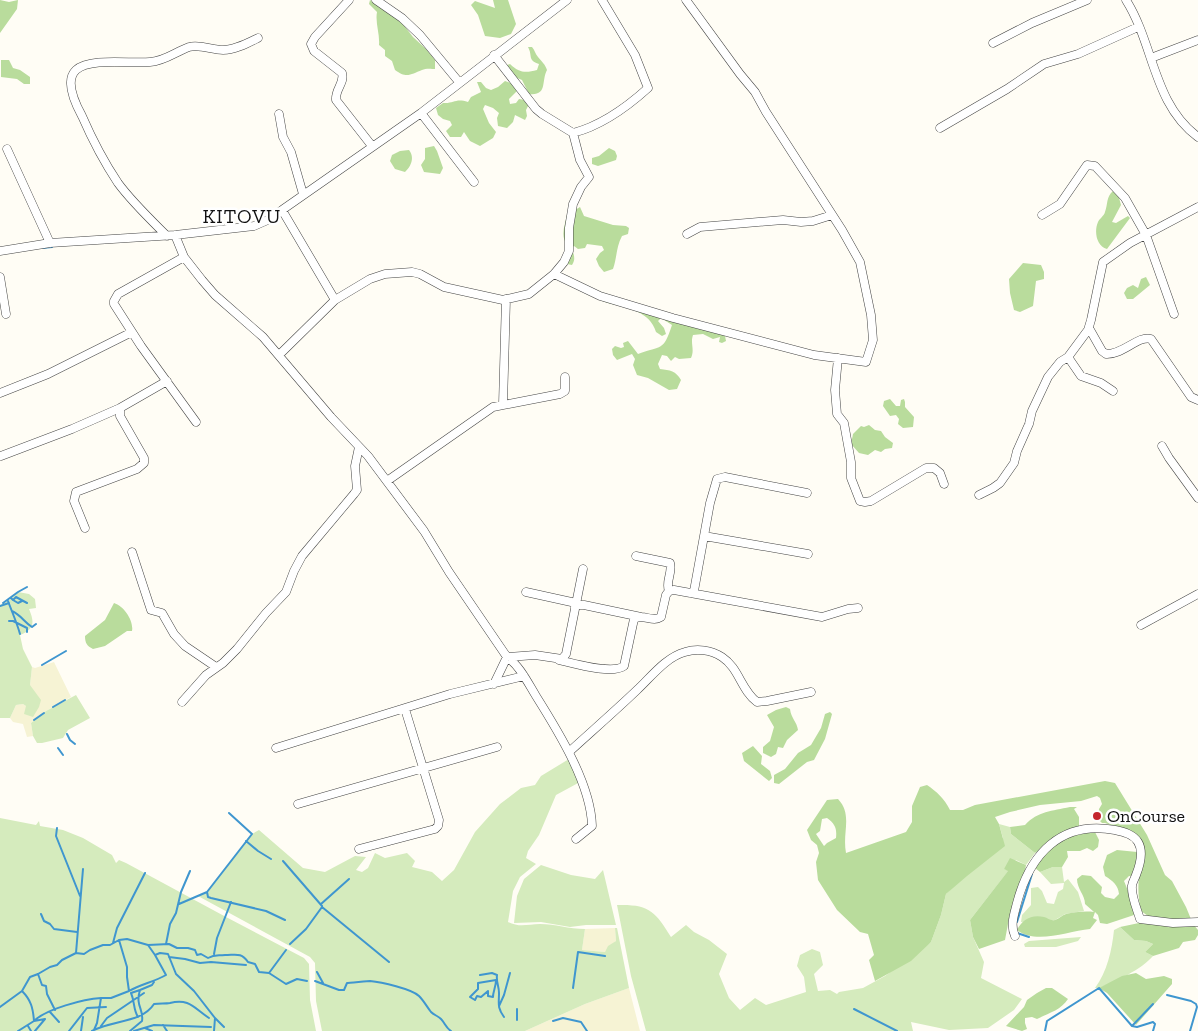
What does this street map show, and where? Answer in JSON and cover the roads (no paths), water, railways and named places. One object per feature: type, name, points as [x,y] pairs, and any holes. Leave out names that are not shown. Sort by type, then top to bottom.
[{"type":"street","points":[[349,0],[315,37],[311,44],[314,51],[342,73],[342,82],[335,93],[336,100],[372,146]]},
{"type":"street","points":[[376,0],[402,18],[420,35],[460,82]]},
{"type":"street","points":[[0,251],[50,243],[171,235],[254,226],[282,210],[421,113],[567,0]]},
{"type":"street","points":[[573,133],[586,130],[604,120],[648,88],[635,55],[602,0]]},
{"type":"street","points":[[554,274],[600,296],[673,318],[807,353],[865,363],[873,340],[871,315],[860,262],[842,230],[755,92],[686,0]]},
{"type":"street","points":[[993,43],[1032,22],[1087,0]]},
{"type":"street","points":[[1130,1],[1156,76],[1166,98],[1177,116],[1198,136]]},
{"type":"street","points":[[940,128],[1007,89],[1044,64],[1078,54],[1138,27]]},
{"type":"street","points":[[258,38],[246,44],[223,50],[196,46],[189,47],[162,60],[152,62],[101,62],[82,67],[76,70],[72,77],[71,84],[75,102],[90,133],[119,183],[151,220],[171,235],[184,257],[215,295],[261,335],[331,417],[368,456],[424,530],[452,578],[507,657],[514,662],[524,676],[569,752],[586,796],[592,823],[591,828],[576,839]]},
{"type":"street","points":[[1151,58],[1198,40]]},
{"type":"street","points":[[279,355],[335,300],[370,280],[385,274],[412,272],[420,274],[444,287],[494,299],[506,299],[528,294],[554,274],[564,262],[569,251],[569,228],[573,204],[581,187],[589,177],[580,160],[573,133],[536,109],[494,55]]},
{"type":"street","points":[[421,113],[474,182]]},
{"type":"street","points":[[279,114],[283,137],[290,152],[303,194]]},
{"type":"street","points":[[8,149],[50,243]]},
{"type":"street","points":[[1042,215],[1060,204],[1087,165],[1093,164],[1125,198],[1146,234],[1174,314]]},
{"type":"street","points":[[979,495],[1000,483],[1014,463],[1032,411],[1048,377],[1060,362],[1068,357],[1089,328],[1103,262],[1130,243],[1198,207]]},
{"type":"street","points":[[282,210],[335,300]]},
{"type":"street","points":[[687,234],[700,227],[783,220],[813,221],[832,215]]},
{"type":"street","points":[[184,257],[126,289],[115,297],[114,304],[196,422]]},
{"type":"street","points":[[0,277],[6,314]]},
{"type":"street","points":[[503,404],[506,299]]},
{"type":"street","points":[[1089,328],[1102,351],[1106,354],[1119,353],[1143,338],[1151,339],[1191,397],[1198,400]]},
{"type":"street","points":[[0,393],[48,374],[132,332]]},
{"type":"street","points":[[1068,357],[1081,376],[1101,383],[1112,391]]},
{"type":"street","points":[[838,358],[835,390],[837,414],[844,423],[851,478],[860,501],[871,501],[926,468],[934,468],[940,473],[944,484]]},
{"type":"street","points":[[387,481],[493,407],[560,394],[565,390],[565,377]]},
{"type":"street","points":[[1,456],[72,429],[120,408],[167,381]]},
{"type":"street","points":[[84,528],[73,498],[76,492],[137,469],[144,463],[144,458],[120,416],[120,408]]},
{"type":"street","points":[[1162,446],[1174,466],[1197,493]]},
{"type":"street","points":[[182,702],[202,679],[237,650],[266,613],[286,592],[302,556],[357,490],[355,466],[359,447]]},
{"type":"street","points":[[690,593],[694,591],[717,479],[720,477],[807,494]]},
{"type":"street","points":[[704,536],[808,554]]},
{"type":"street","points":[[132,552],[151,610],[162,613],[174,634],[185,646],[216,667]]},
{"type":"street","points":[[636,556],[670,563],[667,587],[669,591]]},
{"type":"street","points":[[558,660],[562,659],[566,654],[583,569]]},
{"type":"street","points":[[526,592],[576,605],[584,604],[653,620],[661,617],[666,595],[669,591],[674,590],[822,618],[848,609],[858,608]]},
{"type":"street","points":[[1141,625],[1198,594]]},
{"type":"street","points":[[507,657],[535,655],[606,669],[620,669],[624,666],[634,619],[641,617]]},
{"type":"street","points":[[569,752],[664,665],[683,652],[700,650],[712,652],[722,657],[733,667],[747,691],[757,702],[811,692]]},
{"type":"street","points":[[494,684],[507,657]]},
{"type":"street","points":[[276,748],[450,694],[524,676]]},
{"type":"street","points":[[359,849],[437,828],[439,820],[405,708]]},
{"type":"street","points":[[298,804],[497,747]]},
{"type":"street","points":[[1015,936],[1011,928],[1019,897],[1040,853],[1052,842],[1079,830],[1109,829],[1120,831],[1129,834],[1139,843],[1140,860],[1132,885],[1140,919],[1173,923],[1198,922]]},
{"type":"waterway","points":[[42,248],[52,247]]},
{"type":"waterway","points":[[3,603],[27,587]]},
{"type":"waterway","points":[[11,598],[13,600],[16,597],[27,603]]},
{"type":"waterway","points":[[13,600],[18,603],[22,601]]},
{"type":"waterway","points":[[8,601],[20,634]]},
{"type":"waterway","points":[[0,606],[9,603]]},
{"type":"waterway","points":[[12,611],[32,627],[36,624]]},
{"type":"waterway","points":[[9,621],[27,628],[27,632]]},
{"type":"waterway","points":[[42,665],[66,651]]},
{"type":"waterway","points":[[53,707],[65,700]]},
{"type":"waterway","points":[[34,720],[44,713]]},
{"type":"waterway","points":[[67,734],[75,744]]},
{"type":"waterway","points":[[58,748],[63,755]]},
{"type":"waterway","points":[[179,904],[207,892],[252,834],[229,813]]},
{"type":"waterway","points":[[57,828],[56,836],[80,896]]},
{"type":"waterway","points":[[246,841],[271,859]]},
{"type":"waterway","points":[[283,861],[322,906]]},
{"type":"waterway","points":[[76,953],[83,869]]},
{"type":"waterway","points":[[166,944],[170,924],[176,913],[181,892],[190,871]]},
{"type":"waterway","points":[[113,943],[117,928],[145,873]]},
{"type":"waterway","points":[[1017,922],[1032,874]]},
{"type":"waterway","points":[[321,904],[349,879]]},
{"type":"waterway","points":[[207,892],[208,897],[266,911],[285,920]]},
{"type":"waterway","points":[[214,954],[217,938],[231,902]]},
{"type":"waterway","points":[[290,944],[306,929],[322,907],[389,962]]},
{"type":"waterway","points":[[41,914],[44,921],[54,929],[77,932]]},
{"type":"waterway","points":[[1017,933],[1029,937]]},
{"type":"waterway","points":[[0,1007],[22,991],[30,977],[57,965],[62,960],[76,953],[84,954],[103,945],[110,945],[119,940],[127,939],[148,945],[169,944],[177,948],[188,948],[195,950],[197,955],[201,954],[208,958],[238,955],[248,962],[255,964],[259,972],[269,973],[286,984],[297,979],[307,981]]},
{"type":"waterway","points":[[94,1030],[101,998],[111,998],[129,991],[127,967],[119,940]]},
{"type":"waterway","points":[[148,945],[155,955],[160,953],[168,954],[176,974],[194,991],[215,1018],[214,1031]]},
{"type":"waterway","points":[[269,973],[286,950]]},
{"type":"waterway","points":[[573,988],[578,952],[605,956]]},
{"type":"waterway","points":[[129,991],[166,975],[155,955]]},
{"type":"waterway","points":[[169,957],[200,963],[246,965]]},
{"type":"waterway","points":[[317,972],[323,983]]},
{"type":"waterway","points":[[480,975],[492,973],[497,975],[499,1005],[504,1017]]},
{"type":"waterway","points":[[499,1006],[510,973]]},
{"type":"waterway","points":[[38,974],[42,985],[46,986],[47,994],[55,1010]]},
{"type":"waterway","points":[[496,980],[493,997],[488,996],[488,991],[481,997],[477,996],[475,1000],[470,997],[478,989],[478,983],[496,980]]},
{"type":"waterway","points":[[315,981],[339,990],[344,990],[347,983],[370,981],[403,988],[419,996],[431,1012],[441,1019],[451,1031]]},
{"type":"waterway","points":[[130,1031],[142,1021],[138,1000],[140,990],[152,985],[154,982]]},
{"type":"waterway","points":[[1045,1031],[1047,1021],[1099,988],[1132,1026],[1137,1027],[1153,1022],[1155,1024],[1153,1031]]},
{"type":"waterway","points":[[138,1017],[131,993],[140,990]]},
{"type":"waterway","points":[[22,991],[31,1004],[34,1021]]},
{"type":"waterway","points":[[101,1026],[107,1018],[144,993]]},
{"type":"waterway","points":[[1167,995],[1196,1004],[1197,1007],[1190,1031]]},
{"type":"waterway","points":[[34,1021],[47,1012],[66,1005],[101,998]]},
{"type":"waterway","points":[[92,1031],[142,1015],[154,1004],[187,1003],[209,1018]]},
{"type":"waterway","points":[[1132,1026],[1153,1004]]},
{"type":"waterway","points":[[69,1031],[87,1008],[106,1007]]},
{"type":"waterway","points":[[517,1009],[517,1020]]},
{"type":"waterway","points":[[854,1009],[897,1031]]},
{"type":"waterway","points":[[50,1012],[59,1022]]},
{"type":"waterway","points":[[81,1031],[83,1017]]},
{"type":"waterway","points":[[215,1018],[224,1027]]},
{"type":"waterway","points":[[553,1021],[563,1018],[581,1022],[587,1031]]},
{"type":"waterway","points":[[18,1031],[34,1021],[45,1019]]},
{"type":"waterway","points":[[35,1031],[45,1019]]},
{"type":"waterway","points":[[134,1031],[154,1025],[211,1027]]},
{"type":"waterway","points":[[163,1025],[167,1031]]},
{"type":"waterway","points":[[28,1026],[31,1031]]},
{"type":"waterway","points":[[145,1028],[152,1031]]},
{"type":"place","name":"OnCourse","points":[[1097,816]]},
{"type":"district","name":"KITOVU","points":[[242,216]]}]
